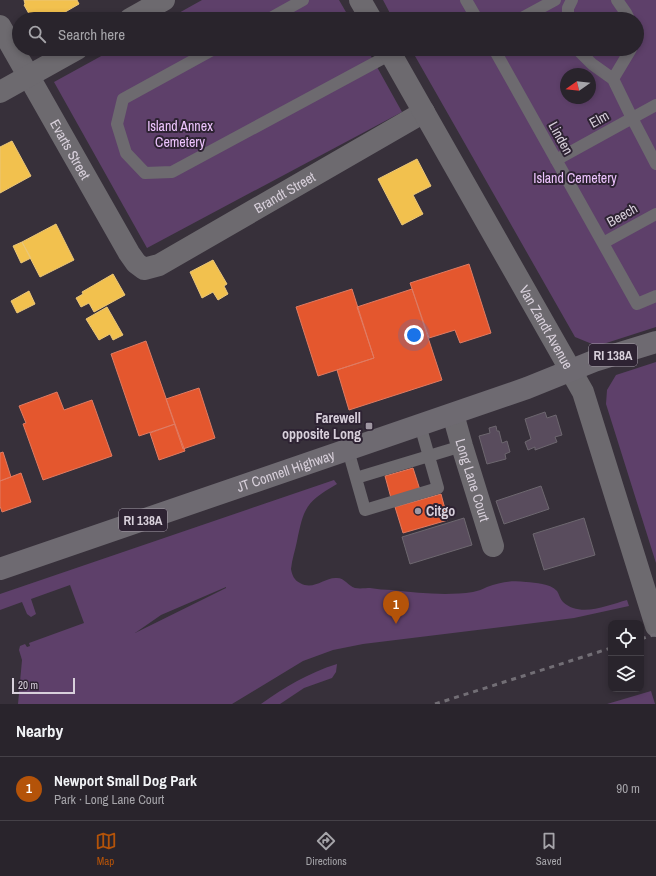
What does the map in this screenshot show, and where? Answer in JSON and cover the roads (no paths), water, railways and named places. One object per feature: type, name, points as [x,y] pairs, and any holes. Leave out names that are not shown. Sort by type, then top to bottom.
[{"type":"main road","name":"RI 138A","points":[[570,370],[656,342]]},
{"type":"main road","name":"JT Connell Highway","points":[[0,569],[453,414],[527,388],[570,370]]},
{"type":"street","points":[[143,12],[164,0]]},
{"type":"street","points":[[360,0],[367,12]]},
{"type":"street","name":"Evarts Street","points":[[0,26],[12,47]]},
{"type":"street","name":"Evarts Street","points":[[17,56],[129,253],[136,263],[144,269]]},
{"type":"street","points":[[0,92],[65,56]]},
{"type":"street","name":"Van Zandt Avenue","points":[[392,56],[583,392],[656,626]]},
{"type":"street","name":"Brandt Street","points":[[144,269],[159,265],[424,112]]},
{"type":"street","name":"Long Lane Court","points":[[453,414],[493,546]]},
{"type":"lane","points":[[282,12],[303,0]]},
{"type":"lane","points":[[466,0],[473,12]]},
{"type":"lane","points":[[533,12],[554,0]]},
{"type":"lane","points":[[568,12],[568,8],[572,0]]},
{"type":"lane","points":[[617,0],[626,12]]},
{"type":"lane","points":[[201,56],[123,99],[117,124],[126,153],[145,173],[172,172],[383,56]]},
{"type":"lane","name":"Linden","points":[[498,56],[638,304],[656,296]]},
{"type":"lane","points":[[584,56],[592,64],[613,79],[656,164]]},
{"type":"lane","points":[[613,79],[627,56]]},
{"type":"lane","name":"Elm","points":[[556,160],[656,105]]},
{"type":"lane","name":"Beech","points":[[603,243],[656,214]]},
{"type":"lane","points":[[348,450],[365,510],[438,488],[420,425]]},
{"type":"lane","points":[[356,478],[462,446]]},
{"type":"railway","points":[[644,638],[656,634]]},
{"type":"railway","points":[[435,704],[608,649]]},
{"type":"place","name":"Farewell opposite Long","points":[[369,426]]},
{"type":"place","name":"Citgo","points":[[418,511]]},
{"type":"place","name":"Newport Small Dog Park","points":[[396,624]]},
{"type":"park label","name":"Island Annex Cemetery","points":[[180,134]]},
{"type":"park label","name":"Island Cemetery","points":[[575,178]]}]
